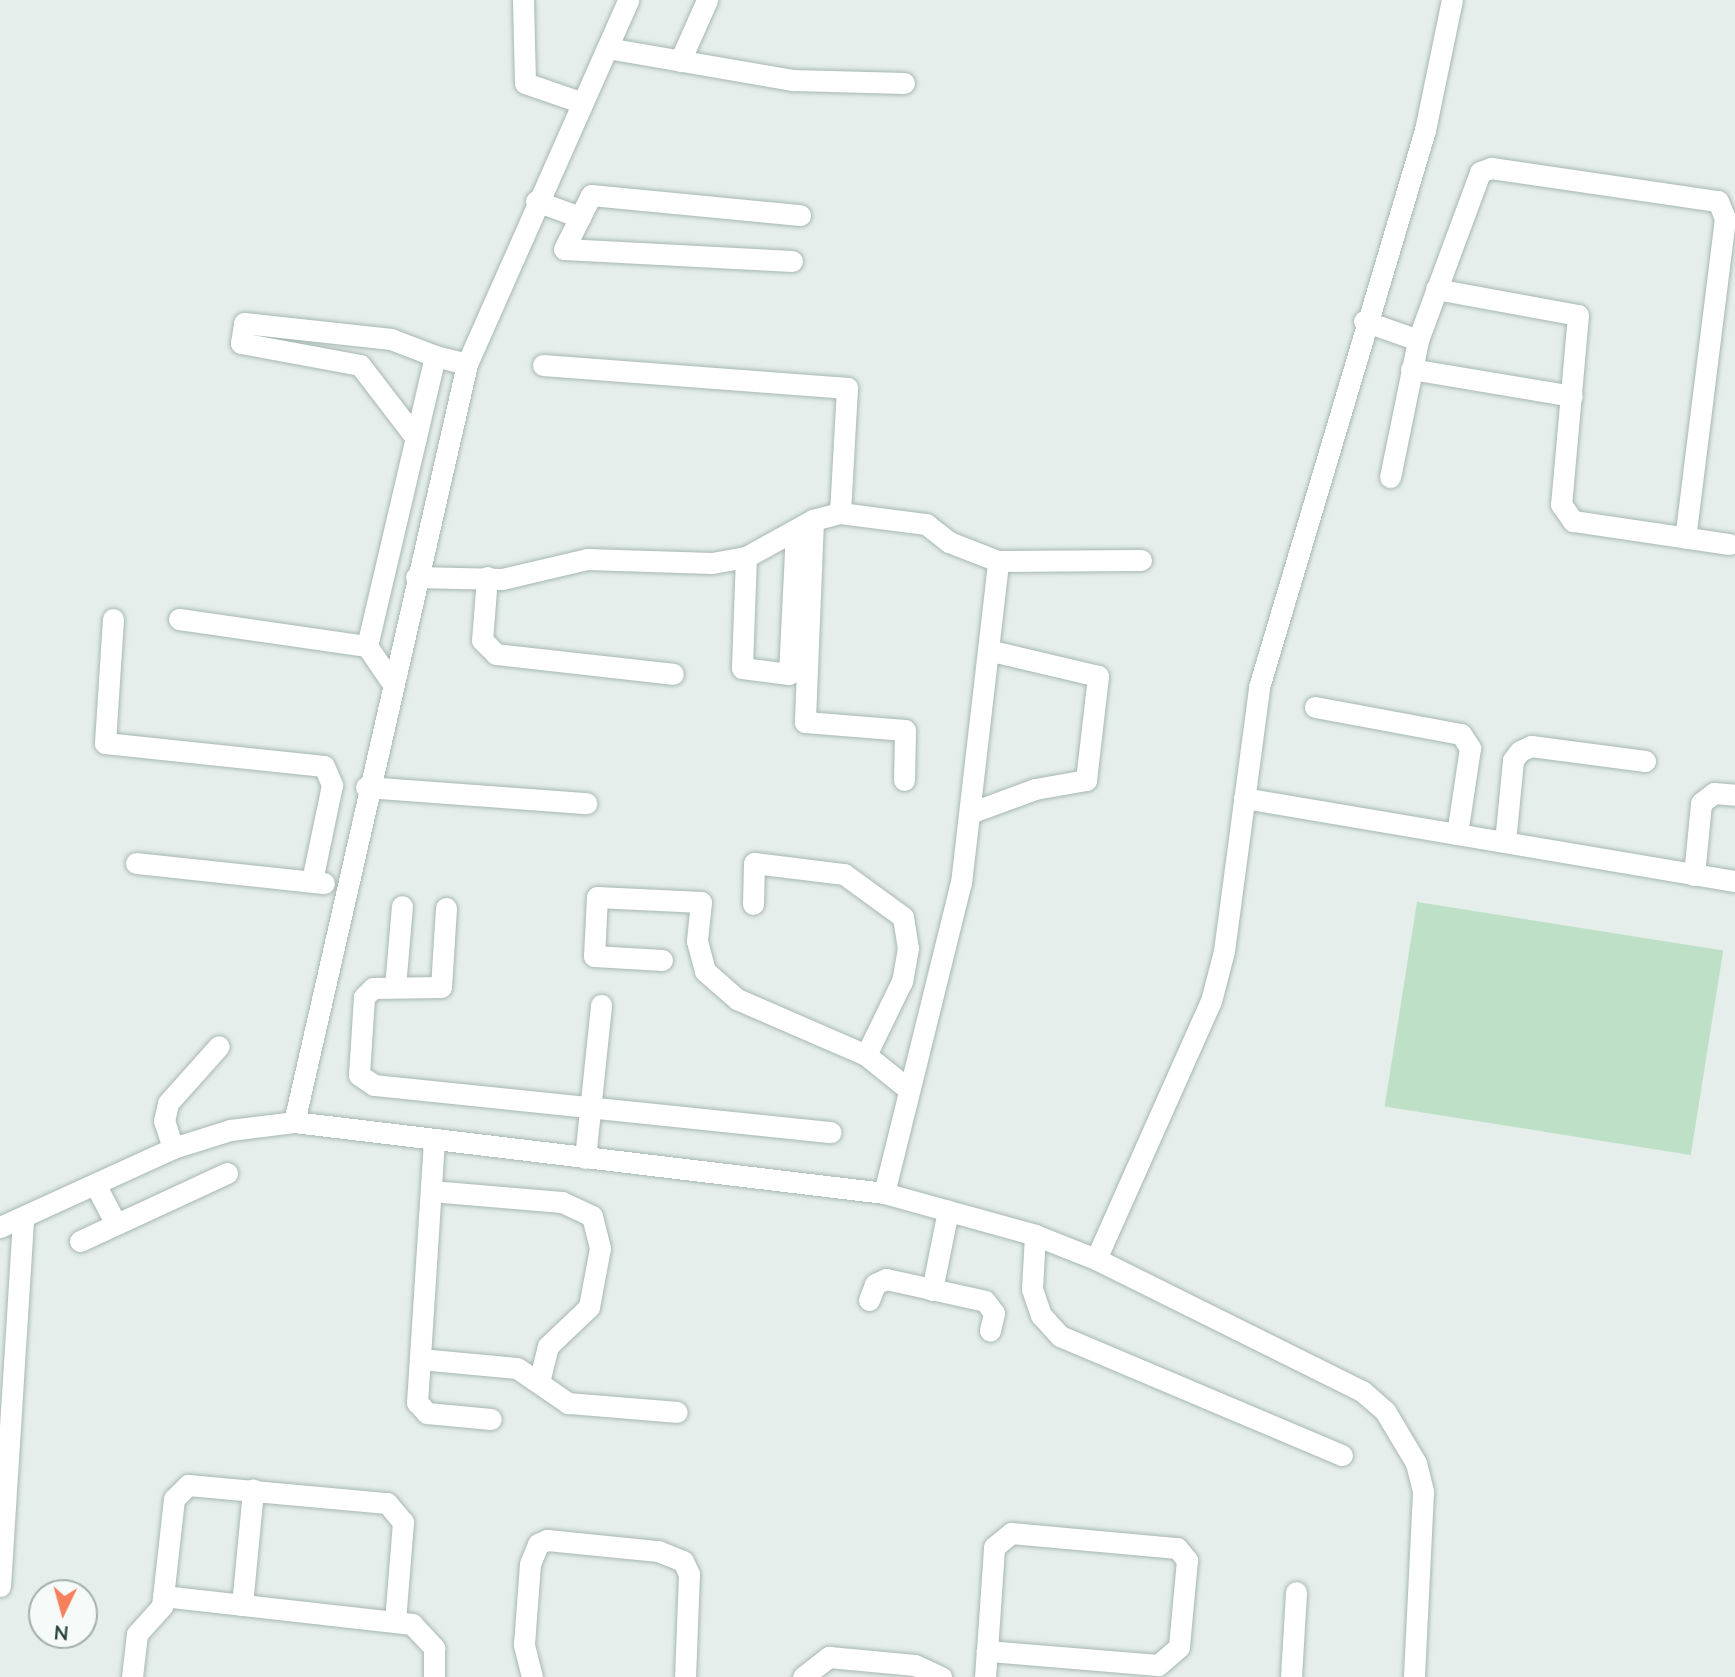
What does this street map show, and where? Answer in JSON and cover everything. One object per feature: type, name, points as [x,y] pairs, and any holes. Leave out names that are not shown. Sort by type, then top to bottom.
[{"type":"lane","points":[[523,0],[526,83],[583,103]]},
{"type":"lane","points":[[294,1122],[343,886],[390,680],[467,364],[536,201],[628,0]]},
{"type":"lane","points":[[680,61],[707,0]]},
{"type":"lane","points":[[1096,1258],[1211,1001],[1259,687],[1364,321],[1425,130],[1452,0]]},
{"type":"lane","points":[[607,48],[793,80],[904,83]]},
{"type":"lane","points":[[1390,477],[1418,340],[1485,169],[1723,205],[1685,538]]},
{"type":"lane","points":[[792,261],[564,249],[591,195],[800,215]]},
{"type":"lane","points":[[536,201],[580,218]]},
{"type":"lane","points":[[1436,289],[1570,309],[1581,324],[1561,494],[1565,514],[1583,525],[1729,544]]},
{"type":"lane","points":[[1364,321],[1418,340]]},
{"type":"lane","points":[[416,438],[360,365],[241,344],[244,323],[391,339],[435,356],[467,364]]},
{"type":"lane","points":[[390,680],[367,646],[435,356]]},
{"type":"lane","points":[[543,365],[847,388],[840,513]]},
{"type":"lane","points":[[1411,369],[1572,396]]},
{"type":"lane","points":[[416,577],[537,574],[587,559],[712,563],[746,557],[805,525],[840,513],[926,524],[949,542],[998,561],[1141,560]]},
{"type":"lane","points":[[746,557],[742,668],[789,674],[805,525]]},
{"type":"lane","points":[[805,525],[805,722],[905,730],[904,780]]},
{"type":"lane","points":[[884,1193],[907,1088],[961,883],[992,651],[998,561]]},
{"type":"lane","points":[[487,577],[482,640],[496,654],[673,674]]},
{"type":"lane","points":[[113,619],[105,743],[324,766],[332,785],[312,881]]},
{"type":"lane","points":[[179,620],[367,646]]},
{"type":"lane","points":[[970,813],[1035,789],[1086,780],[1098,676],[992,651]]},
{"type":"lane","points":[[1315,708],[1461,734],[1470,748],[1457,834]]},
{"type":"lane","points":[[1505,842],[1513,760],[1520,751],[1531,746],[1646,761]]},
{"type":"lane","points":[[366,787],[586,803]]},
{"type":"lane","points":[[1693,875],[1701,803],[1714,793],[1735,795]]},
{"type":"lane","points":[[1244,798],[1735,881]]},
{"type":"lane","points":[[136,863],[343,886]]},
{"type":"lane","points":[[753,904],[754,863],[844,874],[903,917],[908,948],[902,981],[866,1055]]},
{"type":"lane","points":[[662,960],[594,956],[597,897],[701,902],[697,941],[705,971],[737,999],[866,1055],[907,1088]]},
{"type":"lane","points":[[394,987],[402,905]]},
{"type":"lane","points":[[446,908],[441,987],[373,988],[364,997],[359,1075],[374,1085],[831,1132]]},
{"type":"lane","points":[[584,1158],[601,1005]]},
{"type":"lane","points":[[173,1148],[164,1121],[168,1103],[219,1046]]},
{"type":"lane","points":[[0,1227],[23,1220],[173,1148],[230,1130],[294,1122],[884,1193],[1035,1235],[1096,1258],[1362,1391],[1403,1436],[1423,1492],[1414,1677]]},
{"type":"lane","points":[[434,1140],[419,1359],[421,1409],[491,1419]]},
{"type":"lane","points":[[80,1241],[228,1173]]},
{"type":"lane","points":[[96,1184],[116,1224]]},
{"type":"lane","points":[[431,1191],[562,1202],[592,1216],[600,1231],[594,1293],[581,1320],[548,1346],[539,1382]]},
{"type":"lane","points":[[932,1290],[948,1211]]},
{"type":"lane","points":[[0,1586],[23,1220]]},
{"type":"lane","points":[[1035,1235],[1031,1289],[1041,1315],[1060,1336],[1342,1455]]},
{"type":"lane","points":[[869,1300],[875,1284],[886,1279],[990,1303],[990,1331]]},
{"type":"lane","points":[[419,1359],[517,1368],[568,1403],[677,1412]]},
{"type":"lane","points":[[132,1677],[137,1634],[159,1612],[179,1490],[198,1485],[375,1501],[397,1510],[403,1522],[395,1622]]},
{"type":"lane","points":[[242,1605],[253,1490]]},
{"type":"lane","points":[[985,1677],[994,1547],[1011,1533],[1170,1546],[1188,1560],[1179,1647],[1158,1665],[987,1651]]},
{"type":"lane","points":[[533,1677],[524,1644],[530,1564],[538,1545],[547,1540],[658,1551],[683,1561],[689,1574],[685,1677]]},
{"type":"lane","points":[[1291,1677],[1296,1592]]},
{"type":"lane","points":[[163,1596],[395,1622],[426,1634],[434,1648],[433,1677]]},
{"type":"lane","points":[[803,1677],[829,1657],[915,1665],[941,1677]]},
{"type":"green space","points":[[1417,902],[1723,950],[1691,1155],[1385,1106]]}]
